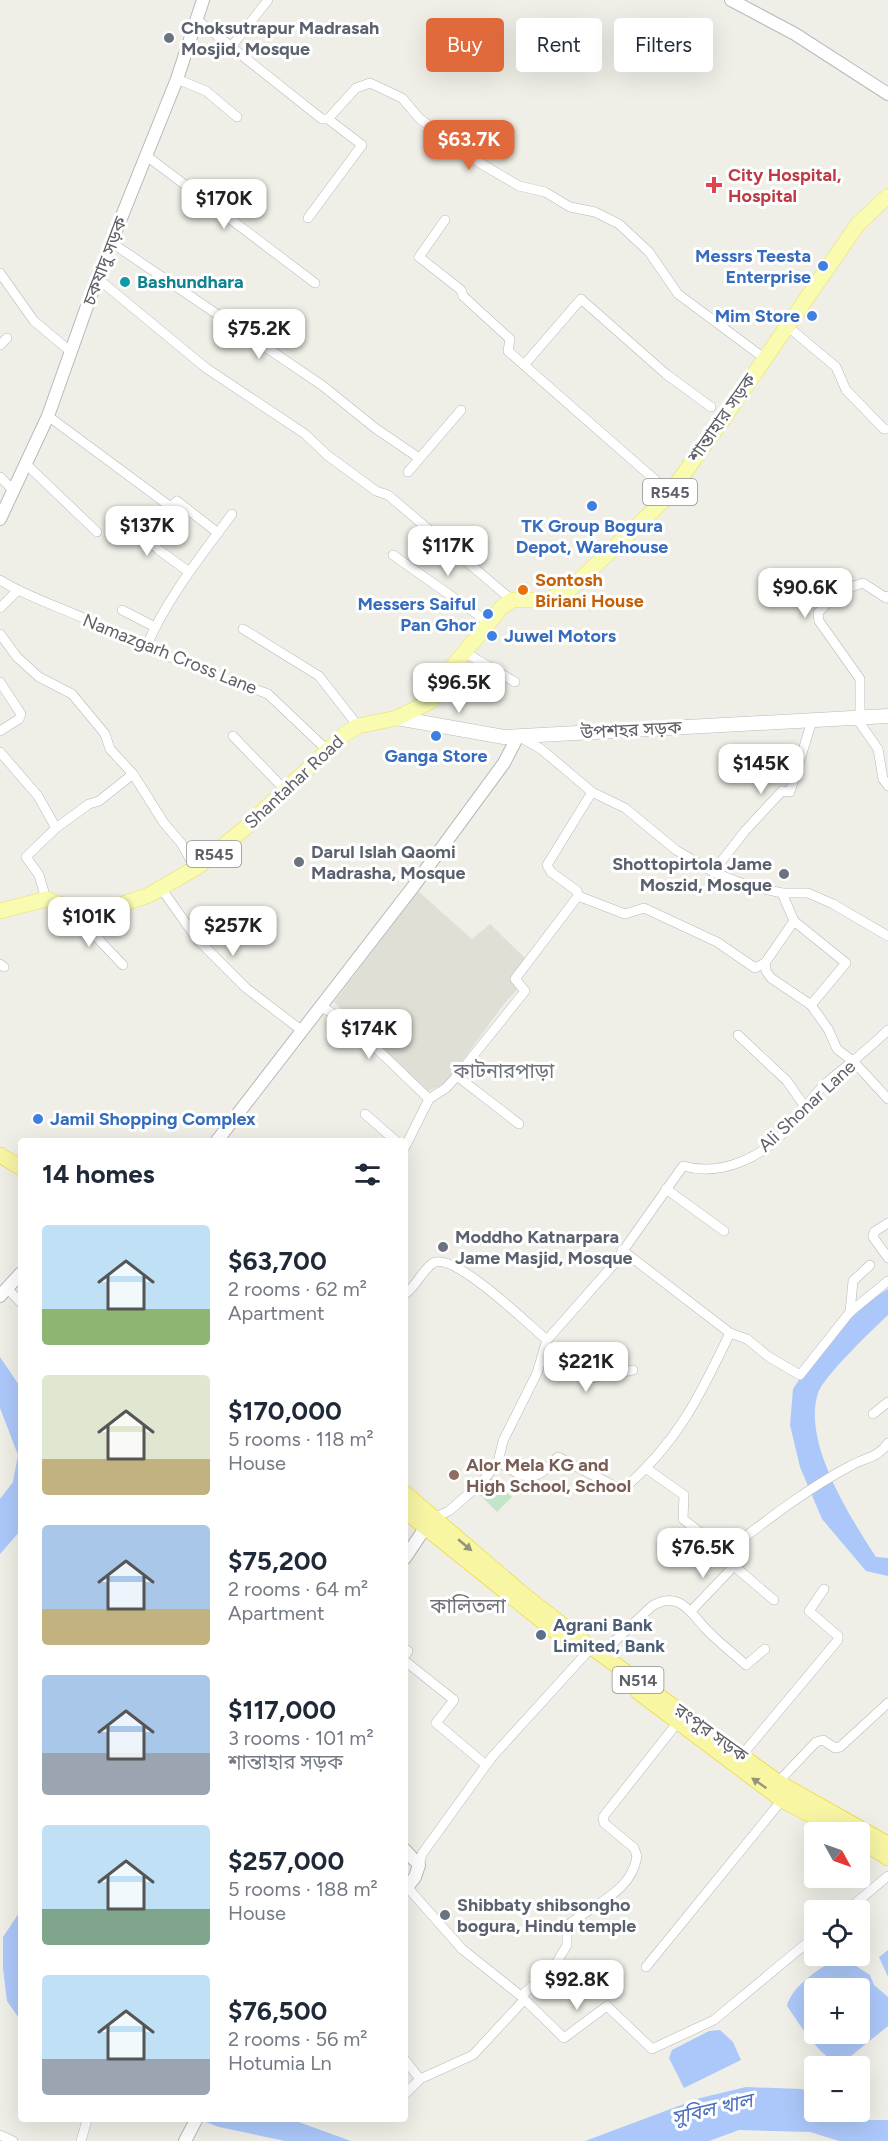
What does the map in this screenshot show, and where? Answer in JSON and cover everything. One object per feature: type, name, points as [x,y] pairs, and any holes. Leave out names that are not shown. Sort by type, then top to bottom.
[{"type":"highway","points":[[0,1145],[18,1155]]},
{"type":"highway","points":[[0,1155],[18,1166]]},
{"type":"highway","name":"রংপুর সড়ক","points":[[408,1496],[428,1523],[524,1595],[678,1722],[782,1800],[825,1822]]},
{"type":"highway","name":"N514","points":[[408,1513],[428,1523]]},
{"type":"highway","name":"রংপুর সড়ক","points":[[593,1652],[778,1782],[888,1844]]},
{"type":"highway","points":[[870,1846],[888,1858]]},
{"type":"main road","name":"শান্তাহার সড়ক","points":[[512,600],[548,600],[569,590],[670,493],[858,224],[888,196]]},
{"type":"main road","points":[[432,725],[425,716],[448,672],[488,622],[512,600]]},
{"type":"main road","name":"R545","points":[[397,718],[431,701]]},
{"type":"main road","name":"উপশহর সড়ক","points":[[397,718],[504,737],[888,716]]},
{"type":"main road","name":"Shantahar Road","points":[[46,899],[79,912],[99,912],[149,895],[195,868],[286,791],[326,748],[358,726],[397,718]]},
{"type":"main road","points":[[0,910],[46,899]]},
{"type":"street","name":"চকযাদু সড়ক","points":[[0,519],[48,416],[97,278],[148,156],[177,79],[203,0]]},
{"type":"street","points":[[231,47],[268,0]]},
{"type":"street","points":[[731,0],[795,34],[888,94]]},
{"type":"street","points":[[196,20],[316,115],[322,119],[328,119],[362,145],[308,218]]},
{"type":"street","points":[[177,79],[206,92],[237,117]]},
{"type":"street","points":[[328,119],[356,88],[370,83],[402,98],[420,119],[480,163],[519,186],[545,192],[570,207],[595,212],[619,224],[649,252],[678,294],[764,358]]},
{"type":"street","points":[[148,156],[315,283]]},
{"type":"street","points":[[445,220],[419,257],[461,290],[463,296],[510,339],[508,351],[670,493]]},
{"type":"street","points":[[112,243],[323,386],[375,428],[419,458]]},
{"type":"street","points":[[0,273],[34,321],[71,352]]},
{"type":"street","points":[[97,278],[206,368],[305,434],[327,455],[376,491],[388,495],[512,600]]},
{"type":"street","points":[[524,365],[581,300],[666,374],[711,407]]},
{"type":"street","points":[[786,325],[836,367],[846,390],[886,429],[888,439]]},
{"type":"street","points":[[408,472],[461,410]]},
{"type":"street","points":[[48,416],[171,507],[177,501],[218,533]]},
{"type":"street","points":[[27,465],[97,532]]},
{"type":"street","points":[[0,477],[14,491]]},
{"type":"street","points":[[146,647],[155,627],[189,572],[232,514]]},
{"type":"street","points":[[125,519],[159,550],[189,572]]},
{"type":"street","points":[[393,555],[488,622]]},
{"type":"street","name":"Namazgarh Cross Lane","points":[[0,580],[18,591],[110,630],[122,639],[268,694],[326,748]]},
{"type":"street","points":[[888,596],[886,598],[862,583],[839,591],[818,613],[819,621],[860,680],[858,716],[878,749],[884,779],[888,786]]},
{"type":"street","points":[[0,608],[18,591]]},
{"type":"street","points":[[122,610],[155,627]]},
{"type":"street","points":[[243,629],[320,676],[358,726]]},
{"type":"street","points":[[0,634],[17,657],[39,677],[72,694],[105,734],[110,749],[133,774],[164,823],[181,843],[195,868]]},
{"type":"street","points":[[464,652],[515,682]]},
{"type":"street","points":[[0,682],[21,714],[19,719],[0,732]]},
{"type":"street","points":[[713,872],[745,831],[782,791],[790,792],[812,721]]},
{"type":"street","points":[[233,736],[286,791]]},
{"type":"street","points":[[219,1138],[504,764],[518,736],[542,749],[592,792],[625,808],[676,850],[713,872],[746,885],[782,893],[808,893],[888,936]]},
{"type":"street","points":[[0,752],[38,796],[56,828]]},
{"type":"street","points":[[46,899],[39,875],[26,857],[56,828],[89,804],[99,801],[133,774]]},
{"type":"street","points":[[578,896],[577,891],[551,872],[547,865],[592,792]]},
{"type":"street","points":[[161,888],[197,939],[246,988],[301,1030]]},
{"type":"street","points":[[782,893],[794,921],[846,963],[811,1005]]},
{"type":"street","points":[[578,896],[625,914],[644,908],[717,942],[755,968],[765,963],[794,921]]},
{"type":"street","points":[[408,1141],[429,1099],[446,1088],[457,1076],[525,990],[515,979],[578,896]]},
{"type":"street","points":[[79,912],[123,965]]},
{"type":"street","points":[[765,963],[771,978],[811,1005],[828,1029],[837,1050],[854,1062],[888,1099]]},
{"type":"street","points":[[320,1006],[351,1024],[429,1099]]},
{"type":"street","name":"Ali Shonar Lane","points":[[666,1189],[683,1166],[704,1171],[717,1170],[742,1161],[774,1142],[824,1086],[888,1030]]},
{"type":"street","points":[[738,1035],[787,1081],[805,1107]]},
{"type":"street","points":[[457,1076],[519,1124]]},
{"type":"street","points":[[365,1114],[392,1138]]},
{"type":"street","points":[[408,1553],[428,1523],[448,1510],[481,1482],[498,1462],[503,1441],[523,1406],[547,1340],[613,1265],[666,1189],[724,1231]]},
{"type":"street","points":[[888,1223],[874,1232],[873,1236],[888,1258]]},
{"type":"street","points":[[622,1250],[730,1333],[747,1339],[769,1357],[800,1375],[850,1312],[888,1281]]},
{"type":"street","points":[[408,1291],[433,1263],[441,1262],[467,1272],[547,1340]]},
{"type":"street","points":[[850,1312],[853,1281],[870,1265]]},
{"type":"street","points":[[18,1276],[4,1292],[18,1301]]},
{"type":"street","points":[[498,1462],[524,1477],[533,1478],[543,1473],[558,1457],[622,1490],[647,1469],[693,1409],[730,1333]]},
{"type":"street","points":[[542,1359],[562,1362],[586,1379],[633,1370]]},
{"type":"street","points":[[873,1414],[888,1402]]},
{"type":"street","points":[[725,1552],[805,1491],[856,1462],[877,1456],[888,1443]]},
{"type":"street","points":[[647,1469],[684,1496],[683,1519],[725,1552],[734,1566],[774,1600]]},
{"type":"street","points":[[692,1610],[734,1566]]},
{"type":"street","points":[[742,1755],[838,1640],[838,1636],[809,1611],[824,1589]]},
{"type":"street","points":[[408,1887],[422,1854],[486,1765],[593,1652],[652,1606],[662,1600],[671,1599],[692,1610],[706,1630],[746,1665],[765,1649]]},
{"type":"street","points":[[408,1663],[454,1700],[436,1723],[486,1765]]},
{"type":"street","points":[[778,1782],[816,1742],[823,1740],[836,1748],[840,1747],[888,1703]]},
{"type":"street","points":[[408,2091],[420,2079],[473,2055],[522,1998],[554,1967],[567,1945],[567,1926],[625,1884],[638,1856],[634,1848],[604,1823],[603,1817],[678,1722]]},
{"type":"street","points":[[646,1967],[782,1800]]},
{"type":"street","points":[[408,1853],[419,1864]]},
{"type":"street","points":[[859,1900],[888,1876]]},
{"type":"street","points":[[408,1890],[462,1949],[522,1998],[564,2038],[607,2006],[652,2049],[714,2020],[804,1945]]},
{"type":"street","points":[[408,2064],[420,2079]]},
{"type":"street","points":[[81,2141],[86,2122]]},
{"type":"street","points":[[0,2135],[12,2141]]},
{"type":"shaded area","points":[[418,891],[472,939],[490,924],[525,958],[511,980],[518,989],[504,1004],[446,1083],[426,1092],[334,1002]]},
{"type":"green space","points":[[490,1477],[512,1497],[497,1512],[475,1490]]},
{"type":"water","points":[[888,1289],[888,1315],[822,1385],[818,1393],[815,1412],[822,1456],[831,1478],[876,1557],[888,1558],[888,1576],[866,1571],[822,1519],[800,1467],[790,1425],[793,1389],[813,1359],[828,1339],[871,1300]]},
{"type":"water","points":[[0,1357],[18,1384],[18,1455],[0,1408]]},
{"type":"water","points":[[18,1455],[18,1533],[0,1554],[0,1499],[13,1482]]},
{"type":"water","points":[[18,1914],[18,2017],[7,2001],[3,1968],[3,1937]]},
{"type":"water","points":[[888,1950],[888,1977],[879,1957]]},
{"type":"water","points":[[825,1966],[856,1966],[870,1975],[874,1985],[888,1997],[888,2026],[870,2041],[870,1978],[808,1978]]},
{"type":"water","points":[[804,1981],[804,2031],[787,2006],[790,1998]]},
{"type":"water","points":[[720,2030],[733,2042],[741,2060],[684,2088],[669,2058],[672,2050],[709,2031]]},
{"type":"water","points":[[815,2044],[866,2044],[851,2056],[826,2056]]},
{"type":"water","name":"সুবিল খাল","points":[[746,2087],[802,2089],[804,2090],[804,2122],[888,2120],[888,2141],[839,2141],[810,2132],[739,2130],[709,2141],[585,2141],[700,2098]]},
{"type":"water","points":[[205,2122],[299,2122],[351,2141],[285,2141]]},
{"type":"place","name":"Choksutrapur Madrasah Mosjid, Mosque","points":[[169,38]]},
{"type":"place","name":"City Hospital, Hospital","points":[[714,185]]},
{"type":"place","name":"Messrs Teesta Enterprise","points":[[823,266]]},
{"type":"place","name":"Bashundhara","points":[[125,282]]},
{"type":"place","name":"Mim Store","points":[[812,316]]},
{"type":"place","name":"TK Group Bogura Depot, Warehouse","points":[[592,506]]},
{"type":"place","name":"Sontosh Biriani House","points":[[523,590]]},
{"type":"place","name":"Messers Saiful Pan Ghor","points":[[488,614]]},
{"type":"place","name":"Juwel Motors","points":[[492,636]]},
{"type":"place","name":"Ganga Store","points":[[436,736]]},
{"type":"place","name":"Darul Islah Qaomi Madrasha, Mosque","points":[[299,862]]},
{"type":"place","name":"Shottopirtola Jame Moszid, Mosque","points":[[784,874]]},
{"type":"place","name":"Jamil Shopping Complex","points":[[38,1119]]},
{"type":"place","name":"Moddho Katnarpara Jame Masjid, Mosque","points":[[443,1247]]},
{"type":"place","name":"Alor Mela KG and High School, School","points":[[454,1475]]},
{"type":"place","name":"Agrani Bank Limited, Bank","points":[[541,1635]]},
{"type":"place","name":"Shibbaty shibsongho bogura, Hindu temple","points":[[445,1915]]},
{"type":"district","name":"কাটনারপাড়া","points":[[504,1071]]},
{"type":"district","name":"কালিতলা","points":[[468,1606]]}]
